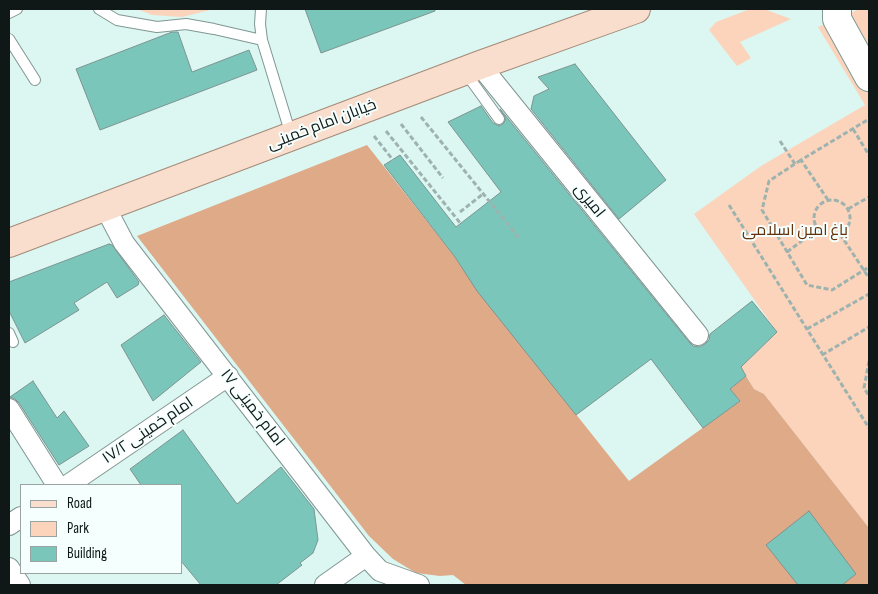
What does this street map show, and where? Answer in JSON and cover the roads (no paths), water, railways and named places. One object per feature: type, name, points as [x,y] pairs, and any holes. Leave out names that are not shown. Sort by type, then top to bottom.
[{"type":"main road","name":"خیابان امام خمینی","points":[[9,243],[472,68],[636,9]]},
{"type":"main road","points":[[836,9],[837,19],[869,77]]},
{"type":"street","name":"امیری","points":[[472,68],[671,294],[698,336]]},
{"type":"street","name":"امام خمینی ۱۷","points":[[105,207],[124,243],[366,556],[380,571],[419,585]]},
{"type":"street","name":"امام خمینی ۱۷/۲","points":[[69,484],[228,376]]},
{"type":"street","points":[[9,409],[56,484]]},
{"type":"street","points":[[9,525],[20,517]]},
{"type":"street","points":[[325,585],[366,556]]},
{"type":"street","points":[[9,568],[20,585]]},
{"type":"lane","points":[[9,13],[16,9]]},
{"type":"lane","points":[[100,9],[117,20],[156,27],[186,24],[214,28],[262,40]]},
{"type":"lane","points":[[261,9],[262,40],[292,136]]},
{"type":"lane","points":[[9,39],[35,80]]},
{"type":"lane","points":[[472,68],[500,119]]},
{"type":"park label","name":"باغ امین اسلامی","points":[[795,231]]}]
